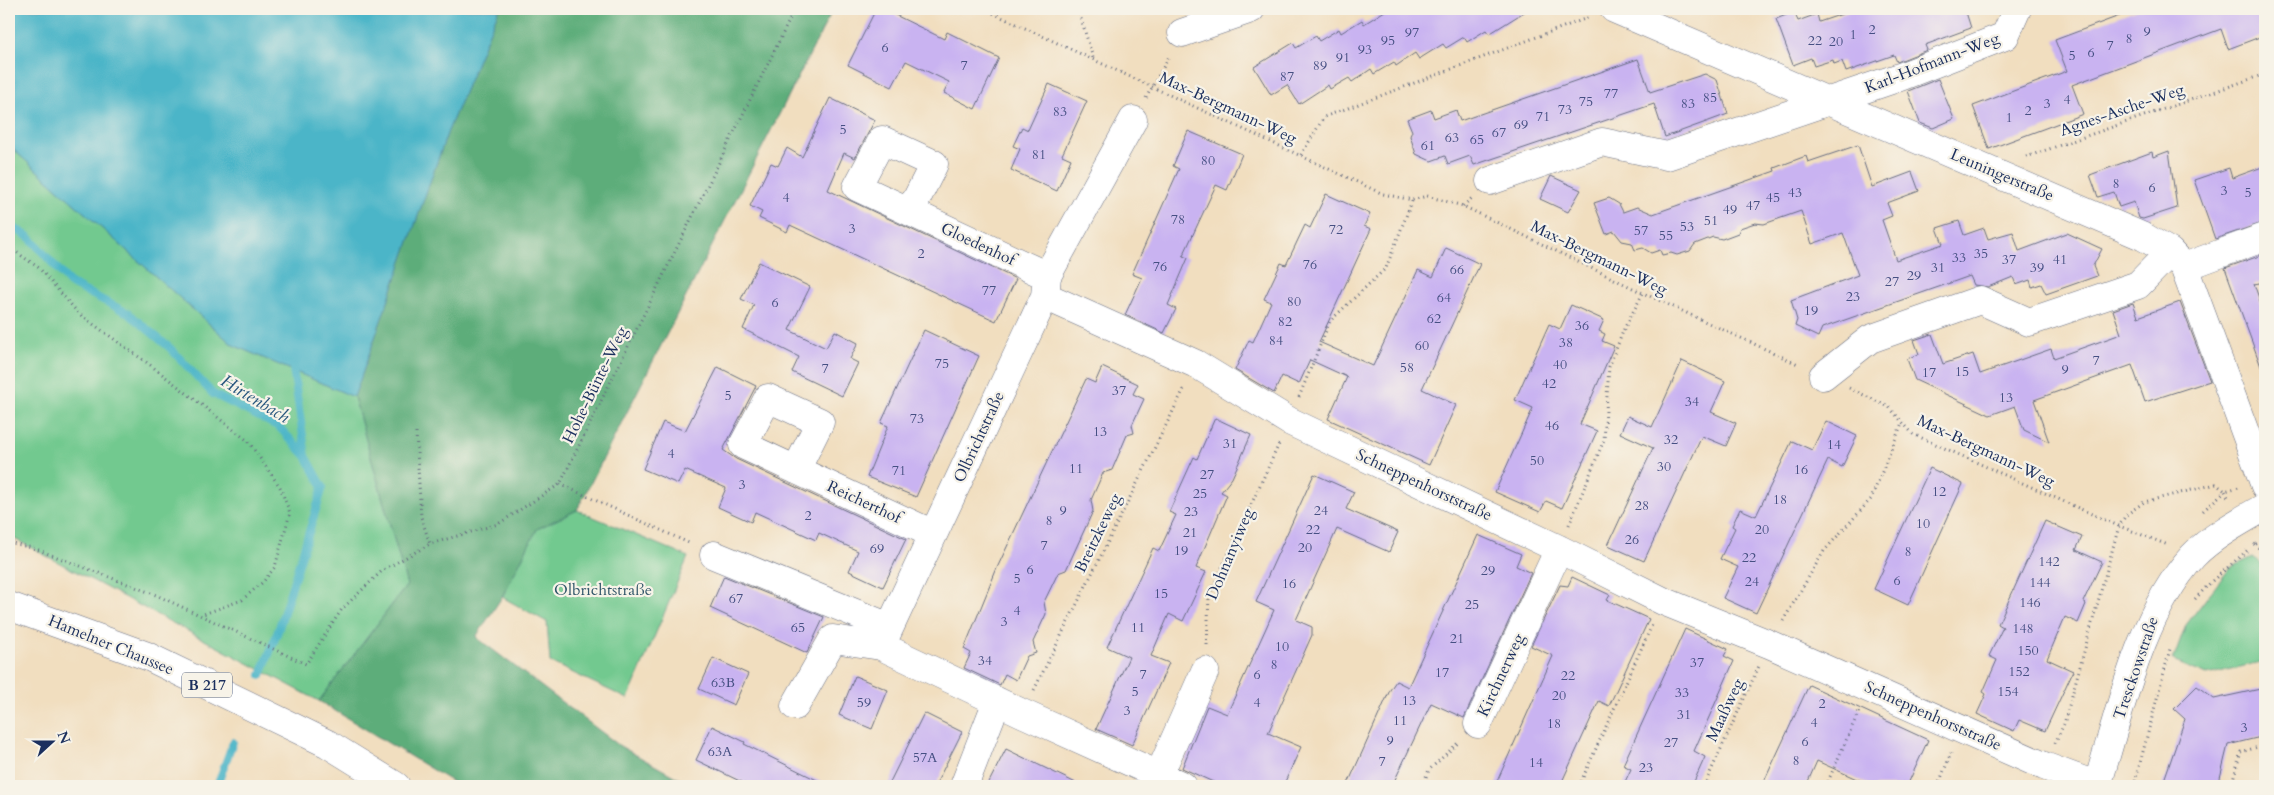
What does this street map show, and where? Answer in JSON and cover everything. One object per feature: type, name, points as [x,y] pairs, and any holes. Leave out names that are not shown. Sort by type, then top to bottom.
[{"type":"street","points":[[1182,32],[1251,9]]},
{"type":"street","name":"Karl-Hofmann-Weg","points":[[1832,100],[2005,36],[2017,9]]},
{"type":"street","name":"Leuningerstraße","points":[[1604,12],[1832,100],[2144,237],[2177,260]]},
{"type":"street","points":[[1490,181],[1602,142],[1667,156],[1832,100]]},
{"type":"street","name":"Olbrichtstraße","points":[[885,636],[934,534],[1046,286],[1133,120]]},
{"type":"street","name":"Gloedenhof","points":[[910,212],[1046,286]]},
{"type":"street","points":[[1824,376],[1870,339],[1980,300],[2029,322],[2138,285],[2177,260],[2265,237]]},
{"type":"street","points":[[2177,260],[2264,483]]},
{"type":"street","name":"Schneppenhorststraße","points":[[1046,286],[1196,364],[1289,421],[1559,549],[1663,601],[1769,644],[2044,766],[2097,786]]},
{"type":"street","name":"Reicherthof","points":[[796,470],[934,534]]},
{"type":"street","name":"Tresckowstraße","points":[[2097,786],[2145,634],[2163,597],[2194,556],[2240,521],[2265,507]]},
{"type":"street","name":"Kirchnerweg","points":[[1478,724],[1559,549]]},
{"type":"street","points":[[714,554],[885,636],[997,701],[1168,782],[1205,670]]},
{"type":"street","name":"Hamelner Chaussee","points":[[9,606],[148,656],[328,744],[396,786]]},
{"type":"street","points":[[795,706],[833,639],[885,636]]},
{"type":"street","points":[[964,786],[997,701]]},
{"type":"path","name":"Hohe-Bünte-Weg","points":[[560,484],[795,9]]},
{"type":"path","name":"Max-Bergmann-Weg","points":[[984,9],[1383,194],[1412,200],[1426,196],[1463,206],[1642,293],[1889,406],[1913,434],[2120,526],[2194,556]]},
{"type":"path","points":[[1078,9],[1093,59]]},
{"type":"path","points":[[1301,155],[1324,116],[1604,12]]},
{"type":"path","points":[[1133,120],[1182,32]]},
{"type":"path","name":"Agnes-Asche-Weg","points":[[2025,157],[2265,74]]},
{"type":"path","points":[[1289,421],[1330,321],[1386,268],[1412,200]]},
{"type":"path","points":[[9,247],[39,268],[79,314],[153,367],[248,441],[280,487],[290,513],[275,567],[263,582],[242,600],[200,616]]},
{"type":"path","points":[[1559,549],[1604,440],[1609,367],[1624,329],[1642,293]]},
{"type":"path","name":"Breitzkeweg","points":[[1022,713],[1196,364]]},
{"type":"path","name":"Dohnanyiweg","points":[[1205,670],[1209,596],[1289,421]]},
{"type":"path","points":[[1769,644],[1824,551],[1871,499],[1902,423]]},
{"type":"path","points":[[416,433],[421,517],[430,544]]},
{"type":"path","points":[[2044,766],[2064,724],[2120,526],[2126,515],[2144,502],[2216,484],[2225,491],[2264,483]]},
{"type":"path","points":[[9,542],[36,549],[156,595],[306,664],[342,609],[383,570],[430,544],[498,524],[560,484],[714,554]]},
{"type":"path","points":[[2190,605],[2240,555],[2265,540]]},
{"type":"path","points":[[1579,786],[1663,601]]},
{"type":"path","points":[[2134,786],[2172,642]]},
{"type":"path","name":"Maaßweg","points":[[1704,786],[1769,644]]},
{"type":"path","points":[[1826,786],[1869,688]]},
{"type":"path","name":"Kirchnerweg","points":[[1422,786],[1429,770],[1478,724]]},
{"type":"path","points":[[1938,786],[1960,729]]},
{"type":"path","points":[[2231,786],[2241,752],[2265,745]]},
{"type":"green space","points":[[499,9],[833,9],[577,510],[537,529],[502,597],[476,637],[620,746],[692,786],[459,786],[319,701],[407,585],[354,397],[448,131]]},
{"type":"green space","points":[[9,139],[15,151],[233,345],[354,397],[407,585],[319,701],[9,536]]},
{"type":"green space","name":"Olbrichtstraße","points":[[577,510],[688,557],[628,699],[550,662],[547,622],[502,597],[537,529]]},
{"type":"green space","points":[[2253,557],[2265,566],[2265,661],[2207,675],[2173,661],[2186,625],[2208,596],[2230,568]]},
{"type":"water","points":[[11,9],[499,9],[448,131],[354,397],[233,345],[15,151],[9,139],[9,18]]},
{"type":"building","points":[[876,9],[883,9],[944,39],[947,32],[999,58],[975,109],[944,93],[949,82],[906,61],[892,87],[848,65]]},
{"type":"building","points":[[1388,9],[1529,9],[1489,34],[1486,30],[1467,42],[1464,37],[1446,48],[1443,44],[1419,59],[1415,53],[1396,66],[1394,62],[1374,74],[1371,69],[1352,82],[1349,78],[1330,89],[1328,85],[1299,104],[1287,85],[1271,95],[1254,67],[1293,43],[1296,48],[1316,36],[1319,41],[1339,29],[1341,33],[1362,20],[1364,24]]},
{"type":"building","points":[[1857,9],[1965,9],[1971,28],[1925,45],[1927,50],[1897,62],[1894,55],[1846,72],[1842,61],[1834,64],[1833,60],[1814,66],[1811,58],[1793,65],[1776,19],[1794,12],[1798,21],[1817,14],[1819,22]]},
{"type":"building","points":[[2138,9],[2265,9],[2265,35],[2228,49],[2221,29],[2072,85],[2083,114],[1989,149],[1973,106],[2067,71],[2055,40]]},
{"type":"building","points":[[1638,59],[1650,92],[1705,74],[1717,80],[1728,114],[1665,137],[1654,104],[1474,165],[1470,156],[1448,164],[1445,156],[1431,161],[1416,154],[1410,136],[1412,131],[1407,119],[1431,110],[1434,118],[1456,110],[1460,121]]},
{"type":"building","points":[[1938,79],[1954,119],[1933,128],[1920,123],[1908,91]]},
{"type":"building","points":[[1049,84],[1087,101],[1062,155],[1071,159],[1057,191],[1011,170],[1020,149],[1013,146],[1022,127],[1028,130]]},
{"type":"building","points":[[830,98],[875,120],[855,158],[844,153],[828,190],[1016,279],[996,321],[790,225],[787,232],[759,218],[762,212],[750,206],[771,163],[778,166],[787,148],[802,157]]},
{"type":"building","points":[[1188,131],[1242,154],[1227,190],[1216,185],[1183,256],[1188,258],[1168,305],[1176,309],[1164,333],[1125,315],[1142,278],[1132,274],[1179,169],[1173,166]]},
{"type":"building","points":[[1858,145],[1872,187],[1912,172],[1919,191],[1887,203],[1892,216],[1882,220],[1896,260],[1943,244],[1937,228],[1959,221],[1964,235],[1984,228],[1988,239],[2013,232],[2019,251],[2067,233],[2102,249],[2093,266],[2097,276],[2046,294],[2041,284],[2032,287],[2030,280],[2016,285],[2013,277],[1988,287],[1974,285],[1970,276],[1822,328],[1818,337],[1795,326],[1797,320],[1791,300],[1858,275],[1843,233],[1812,244],[1801,211],[1764,224],[1755,223],[1740,228],[1738,233],[1722,239],[1713,237],[1695,244],[1690,251],[1677,255],[1671,253],[1662,255],[1660,250],[1651,253],[1643,248],[1635,250],[1632,243],[1622,241],[1614,231],[1606,234],[1594,203],[1609,198],[1619,204],[1623,212],[1637,207],[1653,214],[1775,171],[1774,168],[1806,156],[1808,162]]},
{"type":"building","points":[[2169,151],[2177,208],[2143,219],[2139,218],[2134,202],[2119,207],[2114,192],[2098,197],[2090,175],[2152,152],[2153,157]]},
{"type":"building","points":[[2265,166],[2265,222],[2215,239],[2194,180],[2229,168],[2232,178]]},
{"type":"building","points":[[1551,176],[1581,190],[1568,212],[1540,199]]},
{"type":"building","points":[[1326,194],[1370,214],[1364,226],[1371,229],[1319,342],[1373,366],[1418,270],[1433,277],[1446,248],[1480,264],[1422,389],[1456,405],[1429,465],[1328,419],[1347,377],[1310,360],[1299,384],[1282,376],[1274,393],[1235,370],[1249,340],[1253,342],[1271,302],[1264,299],[1281,263],[1286,265],[1305,225],[1310,228]]},
{"type":"building","points":[[2265,254],[2265,282],[2254,284],[2265,315],[2265,371],[2263,372],[2225,268]]},
{"type":"building","points":[[759,262],[810,287],[789,330],[826,348],[835,331],[858,343],[850,359],[858,363],[842,396],[792,372],[799,357],[743,329],[754,305],[741,299]]},
{"type":"building","points":[[2180,302],[2210,381],[2145,402],[2132,365],[2034,400],[2049,442],[2024,430],[2015,406],[1990,415],[1915,380],[1907,359],[1919,354],[1914,340],[1932,334],[1943,364],[1973,354],[1980,374],[2051,349],[2054,358],[2121,334],[2113,310],[2133,303],[2138,317]]},
{"type":"building","points":[[1571,305],[1604,320],[1599,331],[1605,334],[1602,341],[1614,346],[1580,424],[1597,431],[1562,508],[1546,501],[1540,512],[1495,492],[1533,408],[1515,400],[1549,324],[1560,329]]},
{"type":"building","points":[[924,330],[979,356],[916,497],[867,477],[888,426],[881,423]]},
{"type":"building","points":[[1682,361],[1725,381],[1711,412],[1736,423],[1726,446],[1702,436],[1644,561],[1608,545],[1653,448],[1620,433],[1628,416],[1652,427]]},
{"type":"building","points":[[718,367],[756,386],[723,450],[736,459],[906,539],[883,587],[849,571],[858,551],[819,533],[816,540],[755,512],[751,522],[718,507],[726,488],[685,470],[678,484],[643,469],[663,422],[685,431]]},
{"type":"building","points":[[1102,367],[1138,384],[1133,394],[1144,399],[1132,425],[1134,433],[1127,435],[1112,470],[1103,473],[1091,500],[1093,511],[1066,570],[1058,573],[1044,602],[1046,614],[1033,642],[1036,653],[1027,656],[1016,680],[1005,674],[1000,685],[964,668],[971,653],[964,649],[997,568],[1086,379],[1095,383]]},
{"type":"building","points":[[1215,418],[1251,435],[1232,478],[1221,492],[1227,495],[1196,568],[1206,572],[1183,621],[1169,614],[1151,656],[1169,663],[1132,745],[1096,729],[1129,657],[1107,647],[1153,548],[1159,551],[1176,515],[1169,512],[1194,457],[1197,459]]},
{"type":"building","points":[[1826,421],[1857,436],[1842,467],[1828,460],[1756,613],[1723,598],[1738,567],[1720,559],[1735,528],[1732,526],[1740,509],[1756,516],[1792,441],[1812,450]]},
{"type":"building","points":[[1930,468],[1963,484],[1908,605],[1874,589]]},
{"type":"building","points":[[1314,474],[1354,492],[1346,509],[1398,532],[1389,552],[1337,529],[1296,620],[1312,627],[1312,635],[1268,733],[1301,747],[1283,786],[1222,786],[1182,768],[1207,706],[1227,714],[1266,628],[1274,610],[1256,602]]},
{"type":"building","points":[[2045,521],[2082,537],[2076,550],[2102,562],[2083,602],[2086,604],[2078,623],[2065,617],[2047,659],[2073,671],[2045,731],[2019,720],[2014,731],[1977,714],[1986,694],[1983,692],[1997,660],[1989,656],[2003,627],[1998,624]]},
{"type":"building","points":[[1478,535],[1521,554],[1516,566],[1531,573],[1464,718],[1431,703],[1392,786],[1347,786],[1390,690],[1396,681],[1408,687]]},
{"type":"building","points":[[724,576],[824,617],[807,653],[710,608]]},
{"type":"building","points":[[1572,577],[1610,595],[1607,600],[1649,619],[1609,706],[1599,701],[1560,786],[1495,786],[1553,656],[1531,646],[1560,585],[1568,586]]},
{"type":"building","points":[[1685,629],[1728,649],[1724,656],[1734,661],[1694,751],[1705,757],[1692,786],[1623,786],[1631,769],[1623,765]]},
{"type":"building","points":[[713,658],[748,674],[734,705],[699,689]]},
{"type":"building","points":[[855,676],[888,690],[872,729],[839,715]]},
{"type":"building","points":[[1809,685],[1928,740],[1907,786],[1872,786],[1817,761],[1806,786],[1762,786]]},
{"type":"building","points":[[2197,686],[2214,699],[2265,688],[2265,736],[2228,745],[2218,786],[2162,786],[2185,719],[2174,709]]},
{"type":"building","points":[[924,713],[962,732],[935,786],[888,786]]},
{"type":"building","points":[[712,726],[829,786],[750,786],[696,760]]},
{"type":"building","points":[[1006,749],[1082,786],[987,786]]},
{"type":"waterway","name":"Hirtenbach","points":[[9,225],[29,237],[71,284],[128,313],[170,348],[213,394],[279,427],[306,456],[323,487],[278,631],[261,675]]},
{"type":"waterway","points":[[292,362],[306,456]]},
{"type":"waterway","name":"Hirtenbach","points":[[217,786],[233,742]]}]
